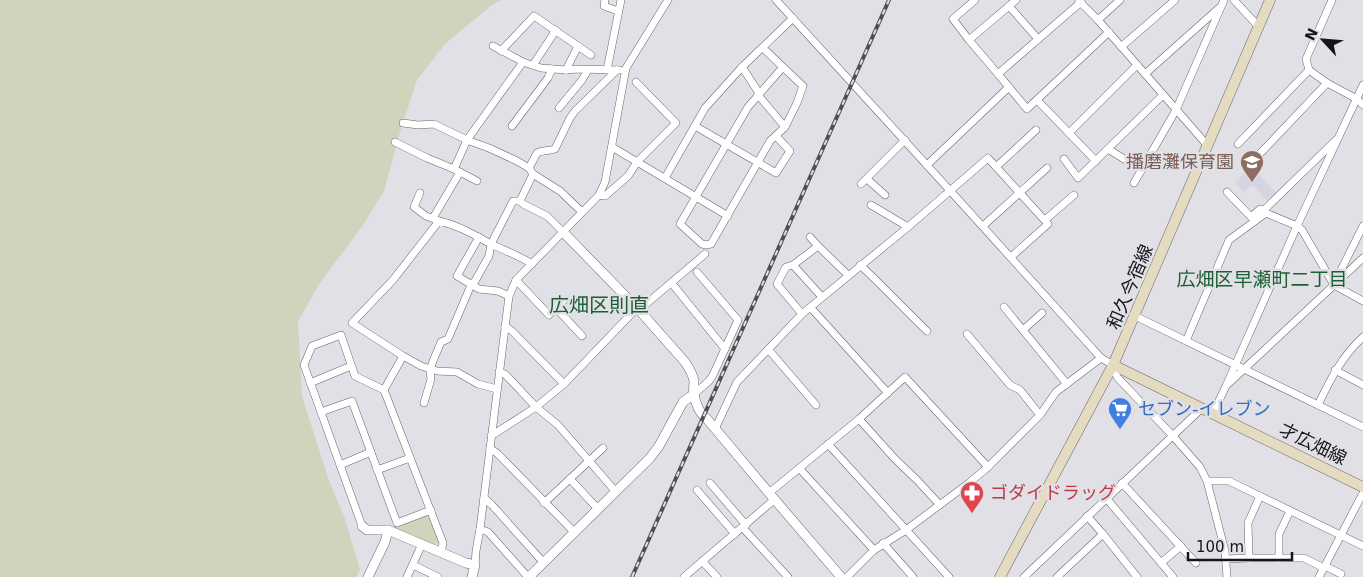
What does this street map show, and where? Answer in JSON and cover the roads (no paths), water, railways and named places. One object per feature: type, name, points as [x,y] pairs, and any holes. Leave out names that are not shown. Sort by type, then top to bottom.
[{"type":"main road","name":"和久今宿線","points":[[1000,577],[1113,365],[1270,0]]},
{"type":"main road","name":"才広畑線","points":[[1113,365],[1363,486]]},
{"type":"street","points":[[604,0],[604,6],[618,11]]},
{"type":"street","points":[[607,70],[621,0]]},
{"type":"street","points":[[472,577],[480,529],[509,296],[516,280],[599,195],[612,147],[626,68],[668,0]]},
{"type":"street","points":[[776,0],[1102,358],[1113,365],[1116,377],[1200,467],[1207,481],[1226,560],[1227,577]]},
{"type":"street","points":[[975,0],[953,19],[1027,109],[1109,32]]},
{"type":"street","points":[[969,40],[1016,0]]},
{"type":"street","points":[[1098,20],[1120,0]]},
{"type":"street","points":[[1121,47],[1175,0]]},
{"type":"street","points":[[1234,0],[1259,27]]},
{"type":"street","points":[[1332,0],[1306,59],[1309,70],[1357,99],[1363,105]]},
{"type":"street","points":[[998,74],[1080,1],[1208,146]]},
{"type":"street","points":[[1145,74],[1223,3]]},
{"type":"street","points":[[1134,183],[1176,110],[1223,3]]},
{"type":"street","points":[[1009,6],[1038,39]]},
{"type":"street","points":[[501,51],[534,16],[591,55]]},
{"type":"street","points":[[665,178],[705,108],[742,67],[793,18]]},
{"type":"street","points":[[532,64],[556,30]]},
{"type":"street","points":[[493,46],[523,62],[540,68],[617,70],[626,68]]},
{"type":"street","points":[[566,70],[578,46]]},
{"type":"street","points":[[763,48],[783,67],[803,86],[785,127],[770,141],[711,244],[702,244],[680,224],[748,107],[783,67]]},
{"type":"street","points":[[496,389],[478,384],[457,372],[430,370],[403,356],[352,323],[393,280],[436,220],[457,170],[467,140],[523,62]]},
{"type":"street","points":[[1069,133],[1137,65]]},
{"type":"street","points":[[742,67],[759,96],[785,127]]},
{"type":"street","points":[[512,126],[548,78],[552,69]]},
{"type":"street","points":[[559,108],[588,70]]},
{"type":"street","points":[[520,201],[539,151],[555,149],[575,111],[617,70]]},
{"type":"street","points":[[1238,144],[1309,70]]},
{"type":"street","points":[[599,195],[605,196],[628,176],[637,162],[676,123],[636,82]]},
{"type":"street","points":[[1253,161],[1328,83]]},
{"type":"street","points":[[1212,413],[1363,85]]},
{"type":"street","points":[[927,165],[1009,88]]},
{"type":"street","points":[[1064,159],[1078,178],[1164,95]]},
{"type":"street","points":[[1037,100],[1096,161]]},
{"type":"street","points":[[564,102],[575,111]]},
{"type":"street","points":[[403,123],[434,124],[496,151],[531,171],[560,191],[582,212]]},
{"type":"street","points":[[695,126],[776,173],[790,151],[776,136]]},
{"type":"street","points":[[996,167],[1036,130]]},
{"type":"street","points":[[1186,341],[1229,240],[1265,212],[1339,136]]},
{"type":"street","points":[[862,184],[905,140]]},
{"type":"street","points":[[395,142],[477,181]]},
{"type":"street","points":[[612,147],[728,216]]},
{"type":"street","points":[[1108,149],[1142,170]]},
{"type":"street","points":[[715,429],[737,382],[802,314],[988,158],[1048,224],[1011,257]]},
{"type":"street","points":[[983,226],[1047,168]]},
{"type":"street","points":[[867,178],[886,195]]},
{"type":"street","points":[[1227,192],[1251,217],[1260,209],[1302,230],[1334,285],[1363,301]]},
{"type":"street","points":[[420,193],[414,207],[426,216],[458,227],[518,255],[532,264]]},
{"type":"street","points":[[1045,220],[1074,195]]},
{"type":"street","points":[[424,403],[431,378],[430,370],[442,342],[448,338],[471,285],[475,282],[489,256],[491,244],[513,201],[520,201],[547,216],[638,309],[685,362],[691,370],[694,381],[694,394],[700,410],[841,577]]},
{"type":"street","points":[[870,205],[908,227]]},
{"type":"street","points":[[1334,285],[1363,226]]},
{"type":"street","points":[[479,237],[457,276],[479,289],[509,296]]},
{"type":"street","points":[[810,237],[848,275]]},
{"type":"street","points":[[802,314],[777,284],[786,267],[793,265],[818,246]]},
{"type":"street","points":[[491,436],[536,407],[564,384],[638,309],[705,254]]},
{"type":"street","points":[[1226,386],[1363,258]]},
{"type":"street","points":[[793,265],[822,296]]},
{"type":"street","points":[[860,265],[927,331]]},
{"type":"street","points":[[480,529],[488,532],[528,577],[650,458],[683,402],[709,381],[738,320],[697,272]]},
{"type":"street","points":[[516,280],[549,315],[564,300]]},
{"type":"street","points":[[674,286],[725,349]]},
{"type":"street","points":[[1004,307],[1067,384]]},
{"type":"street","points":[[556,308],[582,336]]},
{"type":"street","points":[[811,308],[888,393]]},
{"type":"street","points":[[1023,330],[1042,313]]},
{"type":"street","points":[[1135,316],[1363,427]]},
{"type":"street","points":[[505,326],[564,384]]},
{"type":"street","points":[[967,334],[1010,385],[1020,390],[1040,415]]},
{"type":"street","points":[[441,553],[444,543],[384,390],[355,376],[341,335],[312,346],[304,365],[362,526],[368,530],[388,530],[441,553],[475,565]]},
{"type":"street","points":[[1318,405],[1335,370],[1363,337]]},
{"type":"street","points":[[768,349],[816,405]]},
{"type":"street","points":[[384,390],[403,356]]},
{"type":"street","points":[[847,577],[883,543],[906,530],[988,468],[1040,415],[1056,392],[1102,358]]},
{"type":"street","points":[[310,383],[351,366]]},
{"type":"street","points":[[1335,370],[1363,385]]},
{"type":"street","points":[[499,372],[505,374],[536,407],[558,425],[588,462],[616,492]]},
{"type":"street","points":[[684,577],[745,526],[799,468],[859,419],[905,377],[988,468]]},
{"type":"street","points":[[321,412],[352,401],[397,523],[431,510]]},
{"type":"street","points":[[1024,577],[1202,408]]},
{"type":"street","points":[[859,419],[895,459],[940,504]]},
{"type":"street","points":[[828,444],[949,577]]},
{"type":"street","points":[[490,448],[574,532]]},
{"type":"street","points":[[544,503],[603,448]]},
{"type":"street","points":[[340,465],[371,452]]},
{"type":"street","points":[[377,470],[410,458]]},
{"type":"street","points":[[799,468],[874,550]]},
{"type":"street","points":[[570,479],[598,509]]},
{"type":"street","points":[[1207,481],[1229,480],[1363,546]]},
{"type":"street","points":[[710,483],[788,577]]},
{"type":"street","points":[[1122,483],[1196,562]]},
{"type":"street","points":[[697,490],[735,534]]},
{"type":"street","points":[[1319,577],[1363,493]]},
{"type":"street","points":[[1249,558],[1248,523],[1260,496]]},
{"type":"street","points":[[484,498],[544,562]]},
{"type":"street","points":[[1106,498],[1173,577]]},
{"type":"street","points":[[1279,558],[1279,534],[1290,511]]},
{"type":"street","points":[[1087,516],[1137,577]]},
{"type":"street","points":[[368,577],[385,542],[388,530]]},
{"type":"street","points":[[1057,577],[1103,534]]},
{"type":"street","points":[[883,543],[913,577]]},
{"type":"street","points":[[407,577],[422,544]]},
{"type":"street","points":[[1161,563],[1180,546]]},
{"type":"street","points":[[1226,560],[1304,558],[1342,574]]},
{"type":"street","points":[[702,561],[717,577]]},
{"type":"street","points":[[413,565],[438,577]]},
{"type":"railway","points":[[632,577],[889,0]]},
{"type":"place","name":"播磨灘保育園","points":[[1252,183]]},
{"type":"place","name":"セブン-イレブン","points":[[1120,430]]},
{"type":"place","name":"ゴダイドラッグ","points":[[972,514]]},
{"type":"district","name":"広畑区早瀬町二丁目","points":[[1262,279]]},
{"type":"district","name":"広畑区則直","points":[[599,305]]}]
